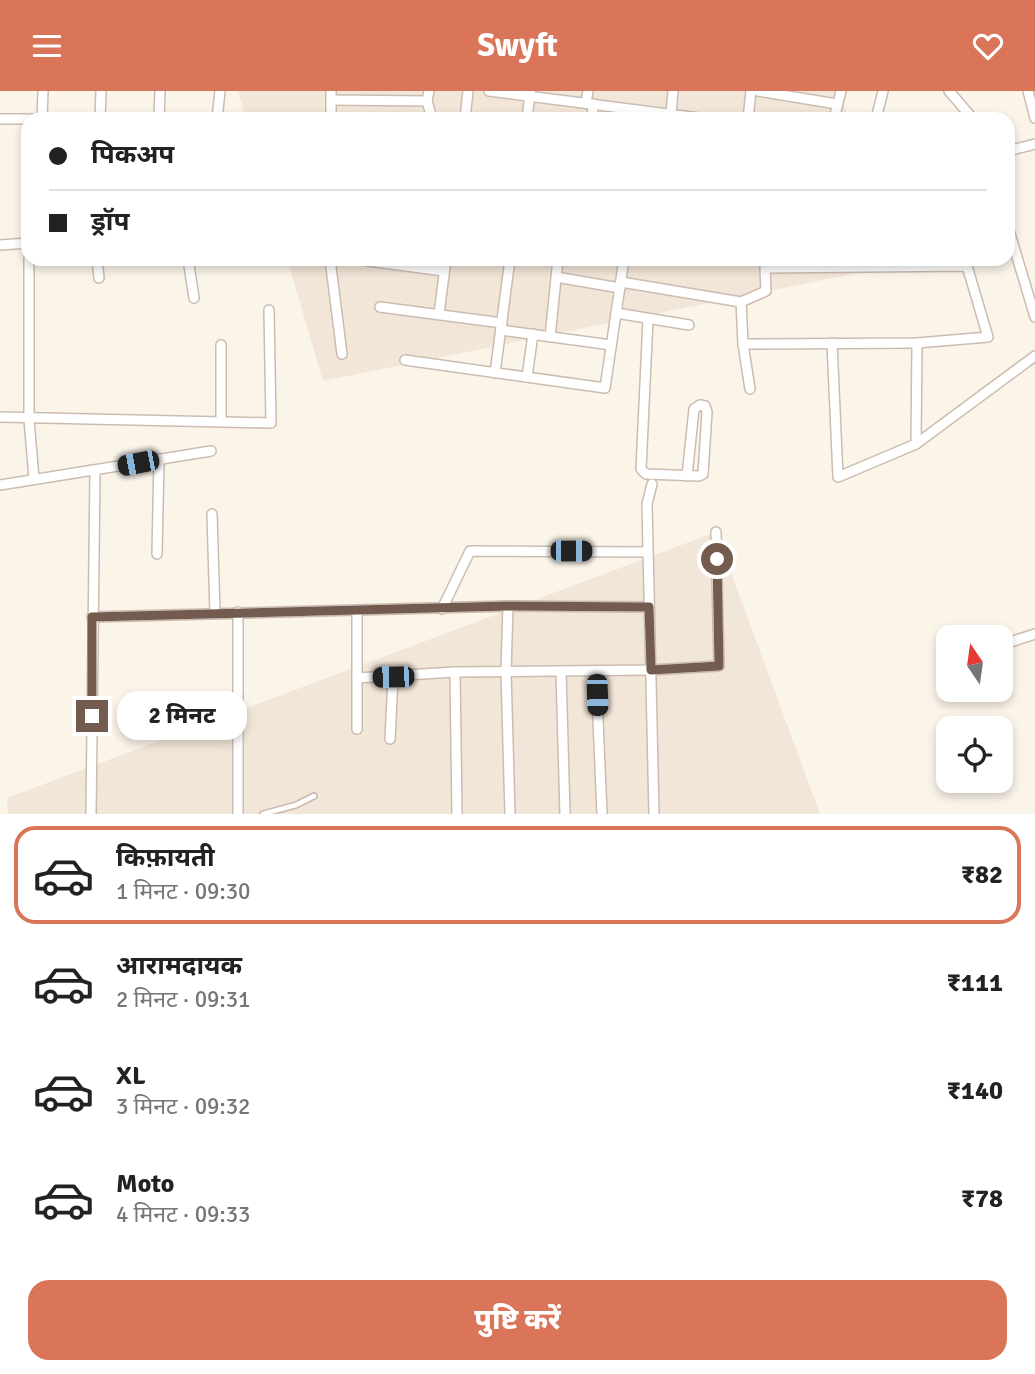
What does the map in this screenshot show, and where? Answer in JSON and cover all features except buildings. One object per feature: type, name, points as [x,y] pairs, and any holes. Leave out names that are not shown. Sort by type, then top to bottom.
[{"type":"street","points":[[42,112],[43,91]]},
{"type":"street","points":[[100,112],[101,91]]},
{"type":"street","points":[[159,112],[160,91]]},
{"type":"street","points":[[218,112],[220,91]]},
{"type":"street","points":[[401,91],[404,102]]},
{"type":"street","points":[[466,112],[468,91]]},
{"type":"street","points":[[489,91],[530,93],[631,112]]},
{"type":"street","points":[[588,91],[591,112]]},
{"type":"street","points":[[671,112],[673,91]]},
{"type":"street","points":[[749,112],[751,91]]},
{"type":"street","points":[[758,91],[837,104]]},
{"type":"street","points":[[835,112],[841,91]]},
{"type":"street","points":[[878,112],[884,91]]},
{"type":"street","points":[[948,91],[967,112]]},
{"type":"street","points":[[1028,91],[1035,118]]},
{"type":"street","points":[[528,112],[530,93]]},
{"type":"street","points":[[332,96],[404,102],[428,96]]},
{"type":"street","points":[[0,119],[21,119]]},
{"type":"street","points":[[1015,149],[1035,144]]},
{"type":"street","points":[[0,245],[21,244]]},
{"type":"street","points":[[1015,250],[1035,317]]},
{"type":"street","points":[[29,266],[29,419],[34,479]]},
{"type":"street","points":[[98,266],[99,278]]},
{"type":"street","points":[[189,266],[194,298]]},
{"type":"street","points":[[332,266],[342,354]]},
{"type":"street","points":[[406,266],[444,271]]},
{"type":"street","points":[[439,314],[445,266]]},
{"type":"street","points":[[495,373],[509,266]]},
{"type":"street","points":[[550,337],[557,266]]},
{"type":"street","points":[[405,360],[605,388],[623,266]]},
{"type":"street","points":[[556,277],[741,302],[766,292],[765,268],[967,266],[988,337],[917,343],[743,344]]},
{"type":"street","points":[[741,302],[743,344],[750,389]]},
{"type":"street","points":[[380,307],[439,314],[533,334],[611,345]]},
{"type":"street","points":[[0,417],[271,423],[269,310]]},
{"type":"street","points":[[616,313],[689,325]]},
{"type":"street","points":[[648,319],[641,468],[646,474],[699,477],[704,471],[705,406],[700,405],[694,409],[687,476]]},
{"type":"street","points":[[527,377],[533,334]]},
{"type":"street","points":[[832,343],[838,477],[916,444],[1035,356]]},
{"type":"street","points":[[916,444],[917,343]]},
{"type":"street","points":[[221,345],[221,421]]},
{"type":"street","points":[[0,485],[211,451]]},
{"type":"street","points":[[157,554],[159,459]]},
{"type":"street","points":[[91,814],[95,471]]},
{"type":"street","points":[[652,484],[647,504],[654,814]]},
{"type":"street","points":[[212,514],[215,613]]},
{"type":"street","points":[[357,678],[455,672],[596,672],[719,666],[716,532]]},
{"type":"street","points":[[442,609],[470,551],[648,552]]},
{"type":"street","points":[[92,617],[508,606],[649,607]]},
{"type":"street","points":[[508,606],[506,672],[510,814]]},
{"type":"street","points":[[238,612],[238,814]]},
{"type":"street","points":[[357,612],[357,729]]},
{"type":"street","points":[[1013,641],[1035,634]]},
{"type":"street","points":[[455,672],[457,814]]},
{"type":"street","points":[[561,672],[565,814]]},
{"type":"street","points":[[596,672],[602,814]]},
{"type":"street","points":[[390,739],[393,677]]},
{"type":"lane","points":[[264,814],[296,805],[314,796]]},
{"type":"shaded area","points":[[238,91],[841,91],[846,112],[244,112]]},
{"type":"shaded area","points":[[289,266],[887,267],[323,381]]},
{"type":"shaded area","points":[[716,532],[820,814],[8,814],[7,798]]},
{"type":"route","points":[[92,716],[92,617],[508,606],[649,607],[651,670],[719,666],[717,559]]}]
